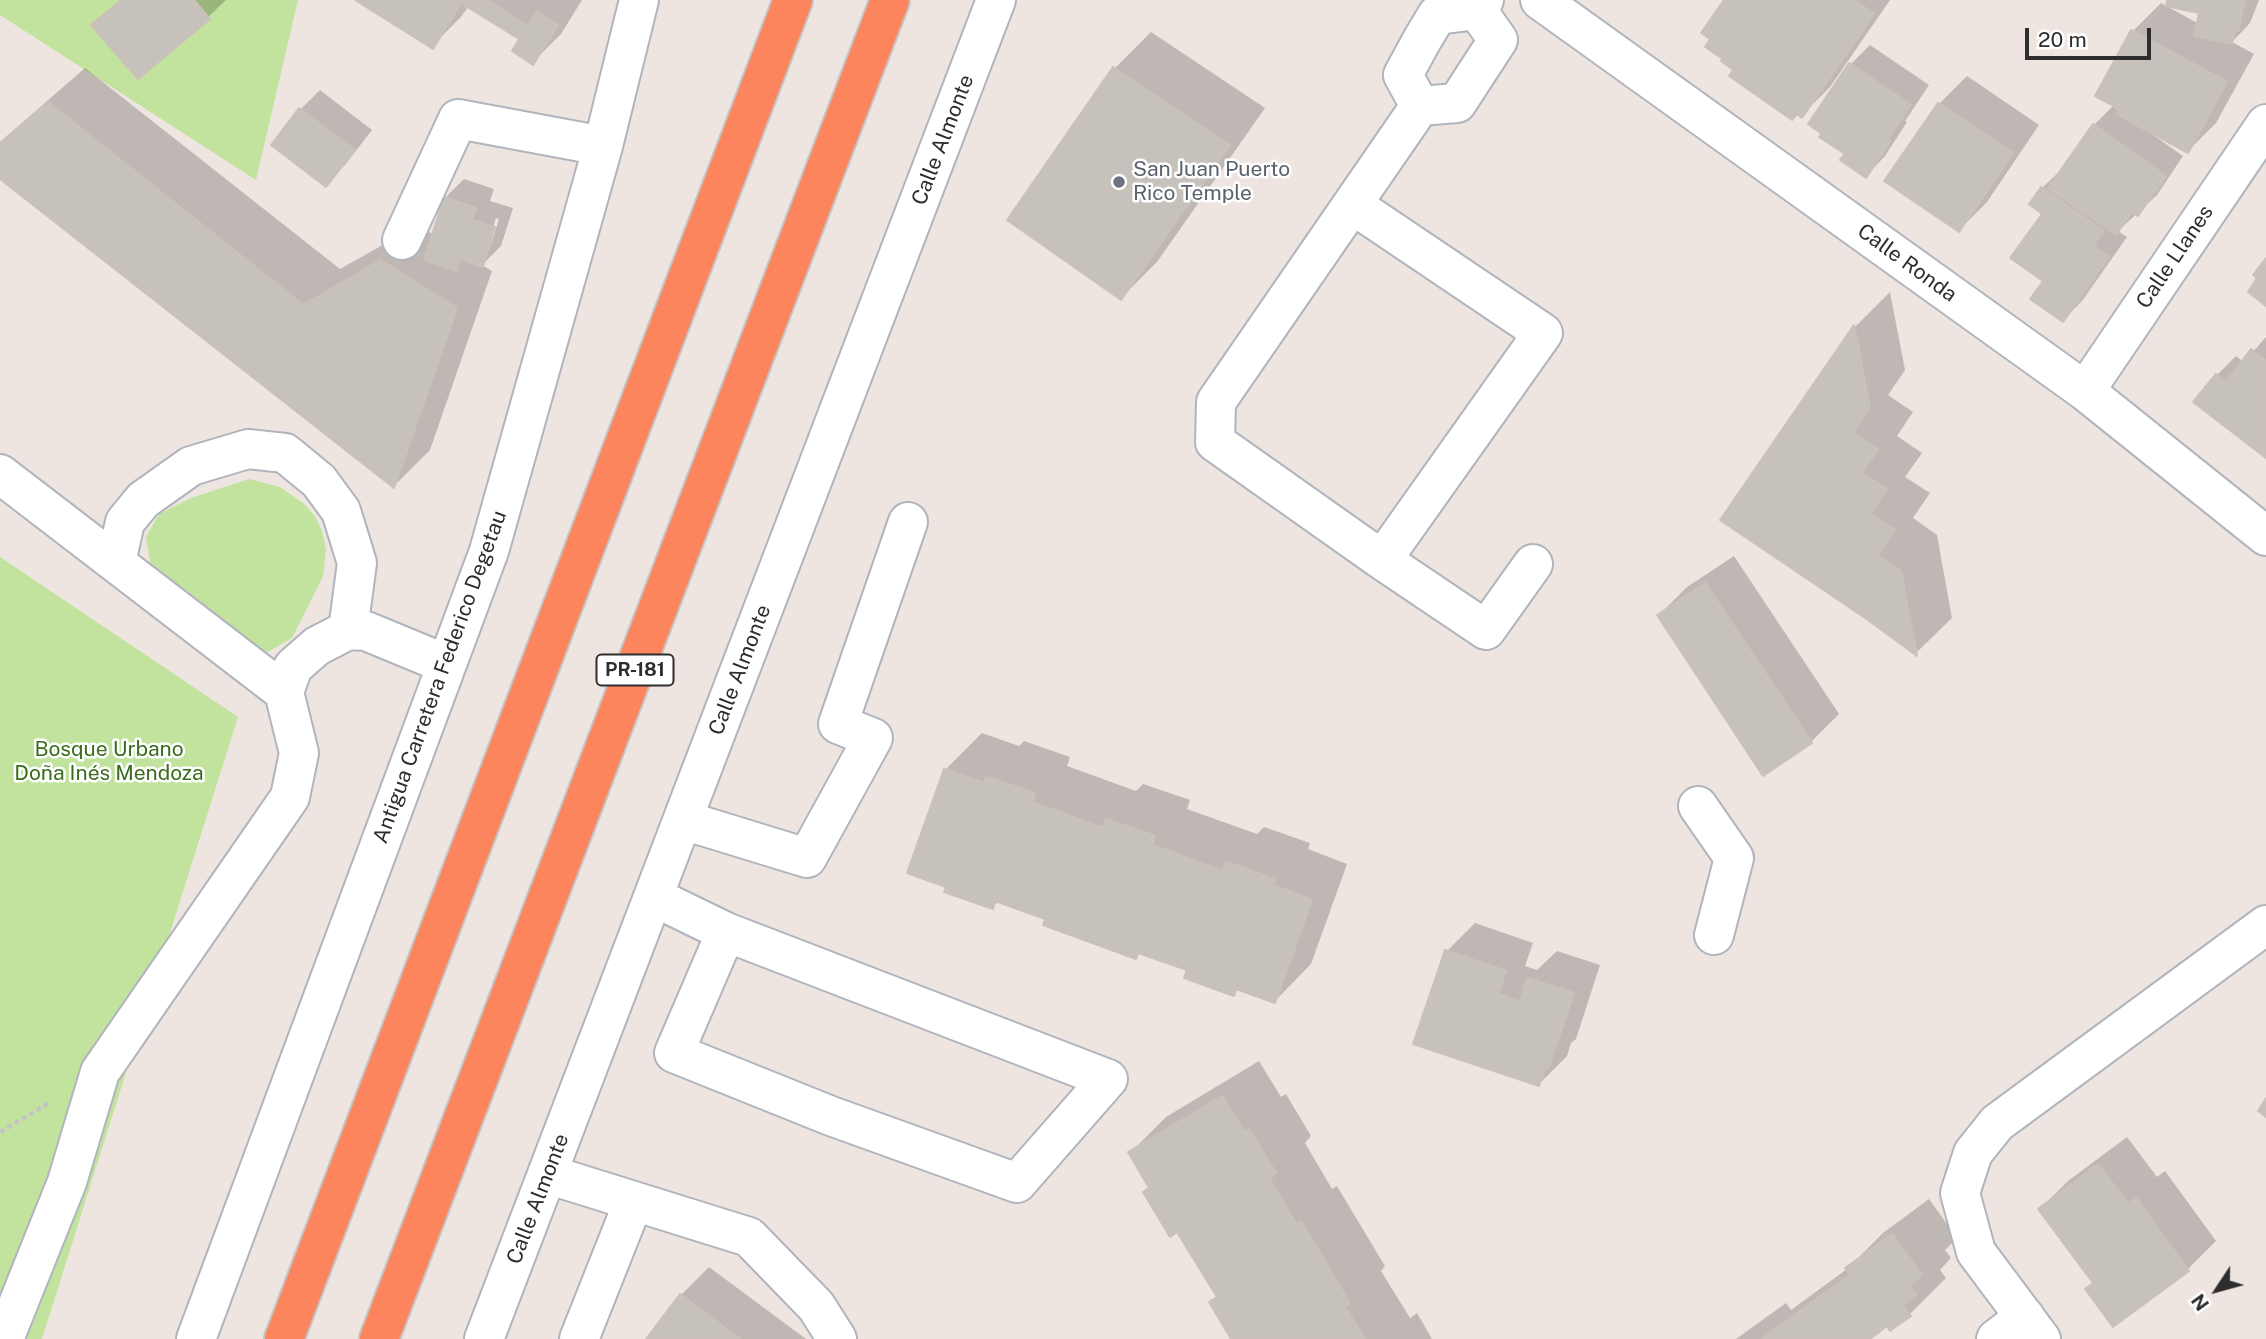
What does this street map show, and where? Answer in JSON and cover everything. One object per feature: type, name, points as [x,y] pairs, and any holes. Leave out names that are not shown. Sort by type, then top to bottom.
[{"type":"highway","points":[[284,1339],[793,0]]},
{"type":"highway","name":"PR-181","points":[[379,1339],[890,0]]},
{"type":"street","name":"Antigua Carretera Federico Degetau","points":[[196,1339],[489,551],[603,146],[639,0]]},
{"type":"street","name":"Calle Almonte","points":[[484,1339],[996,0]]},
{"type":"street","name":"Calle Ronda","points":[[1540,0],[2085,391],[2266,536]]},
{"type":"street","points":[[1480,5],[1498,40],[1490,55],[1457,103],[1420,106],[1403,75],[1422,40],[1437,15],[1480,5]]},
{"type":"street","points":[[1420,106],[1216,402],[1215,442],[1382,561],[1486,630],[1533,564]]},
{"type":"street","points":[[402,240],[458,118],[603,146]]},
{"type":"street","name":"Calle Llanes","points":[[2085,391],[2266,124]]},
{"type":"street","points":[[1353,205],[1543,334],[1382,561]]},
{"type":"street","points":[[116,563],[125,522],[143,500],[191,466],[248,449],[285,453],[319,481],[341,511],[357,563],[348,630]]},
{"type":"street","points":[[0,474],[284,692]]},
{"type":"street","points":[[683,820],[807,858],[873,738],[838,724],[908,522]]},
{"type":"street","points":[[4,1339],[68,1182],[100,1072],[290,797],[299,753],[284,692],[293,667],[317,646],[348,630],[375,634],[446,664]]},
{"type":"street","points":[[1698,806],[1734,858],[1713,935]]},
{"type":"street","points":[[653,897],[738,937],[1108,1079],[1017,1183],[831,1116],[674,1053],[726,932]]},
{"type":"street","points":[[2021,1332],[1976,1252],[1960,1193],[1973,1153],[1997,1123],[2266,925]]},
{"type":"street","points":[[547,1174],[749,1237],[816,1306],[837,1339]]},
{"type":"street","points":[[579,1339],[633,1203]]},
{"type":"green space","points":[[0,0],[298,0],[256,180],[0,15]]},
{"type":"green space","points":[[249,479],[280,487],[303,503],[315,516],[326,550],[323,576],[292,638],[268,652],[253,648],[152,573],[146,537],[159,514],[191,498]]},
{"type":"green space","name":"Bosque Urbano Doña Inés Mendoza","points":[[0,557],[238,717],[42,1339],[0,1339]]},
{"type":"building","points":[[121,0],[194,0],[210,19],[138,79],[91,25]]},
{"type":"building","points":[[355,0],[487,0],[528,26],[537,12],[558,25],[533,65],[512,51],[519,39],[461,3],[433,49]]},
{"type":"building","points":[[1724,0],[1854,0],[1874,14],[1802,118],[1797,114],[1792,120],[1729,76],[1733,70],[1721,61],[1723,59],[1705,47],[1710,39],[1701,33]]},
{"type":"building","points":[[2167,0],[2245,0],[2232,44],[2194,36],[2199,13],[2166,6]]},
{"type":"building","points":[[2131,30],[2227,82],[2188,153],[2117,114],[2120,109],[2095,96]]},
{"type":"building","points":[[1849,63],[1911,105],[1866,178],[1840,160],[1845,154],[1819,137],[1822,134],[1808,124]]},
{"type":"building","name":"San Juan Puerto Rico Temple","points":[[1113,67],[1230,145],[1121,300],[1007,220]]},
{"type":"building","points":[[48,102],[303,305],[381,260],[457,308],[394,488],[0,179],[0,143]]},
{"type":"building","points":[[1938,103],[2013,153],[1959,232],[1884,181]]},
{"type":"building","points":[[299,108],[355,150],[326,187],[271,145]]},
{"type":"building","points":[[2093,124],[2166,176],[2138,216],[2132,212],[2116,235],[2048,188]]},
{"type":"building","points":[[2041,187],[2104,231],[2093,246],[2109,257],[2063,322],[2030,299],[2043,281],[2010,258],[2042,214],[2029,204]]},
{"type":"building","points":[[444,197],[476,208],[472,220],[495,227],[483,267],[460,259],[457,271],[424,260]]},
{"type":"building","points":[[2266,258],[2266,306],[2248,292],[2257,278],[2253,275]]},
{"type":"building","points":[[1854,325],[1870,408],[1853,432],[1878,449],[1862,473],[1887,489],[1870,514],[1895,530],[1878,555],[1901,571],[1917,656],[1720,520]]},
{"type":"building","points":[[2251,349],[2266,361],[2266,458],[2193,402],[2216,374],[2226,382]]},
{"type":"building","points":[[1705,583],[1812,743],[1763,776],[1657,615]]},
{"type":"building","points":[[944,769],[984,783],[986,777],[1035,793],[1032,802],[1103,828],[1106,819],[1155,836],[1152,845],[1223,871],[1226,862],[1275,879],[1273,885],[1312,900],[1275,1003],[1236,989],[1234,996],[1184,978],[1187,970],[1138,953],[1136,959],[1043,925],[1045,919],[995,901],[993,909],[944,892],[946,887],[907,873]]},
{"type":"building","points":[[1445,950],[1506,971],[1498,994],[1520,1002],[1527,978],[1574,993],[1548,1069],[1545,1068],[1539,1086],[1413,1044]]},
{"type":"building","points":[[1222,1096],[1244,1132],[1249,1129],[1276,1173],[1269,1178],[1296,1223],[1301,1221],[1350,1304],[1345,1307],[1365,1339],[1231,1339],[1209,1302],[1217,1297],[1177,1232],[1170,1237],[1143,1192],[1149,1188],[1128,1152]]},
{"type":"building","points":[[2266,1098],[2266,1117],[2258,1111]]},
{"type":"building","points":[[2098,1164],[2128,1204],[2136,1198],[2189,1271],[2113,1327],[2085,1289],[2093,1283],[2038,1209]]},
{"type":"building","points":[[1892,1234],[1922,1275],[1909,1285],[1916,1295],[1903,1305],[1911,1316],[1890,1331],[1887,1326],[1870,1339],[1761,1339],[1850,1275],[1845,1268]]},
{"type":"building","points":[[680,1294],[740,1339],[646,1339]]},
{"type":"place","name":"San Juan Puerto Rico Temple","points":[[1119,182]]}]
